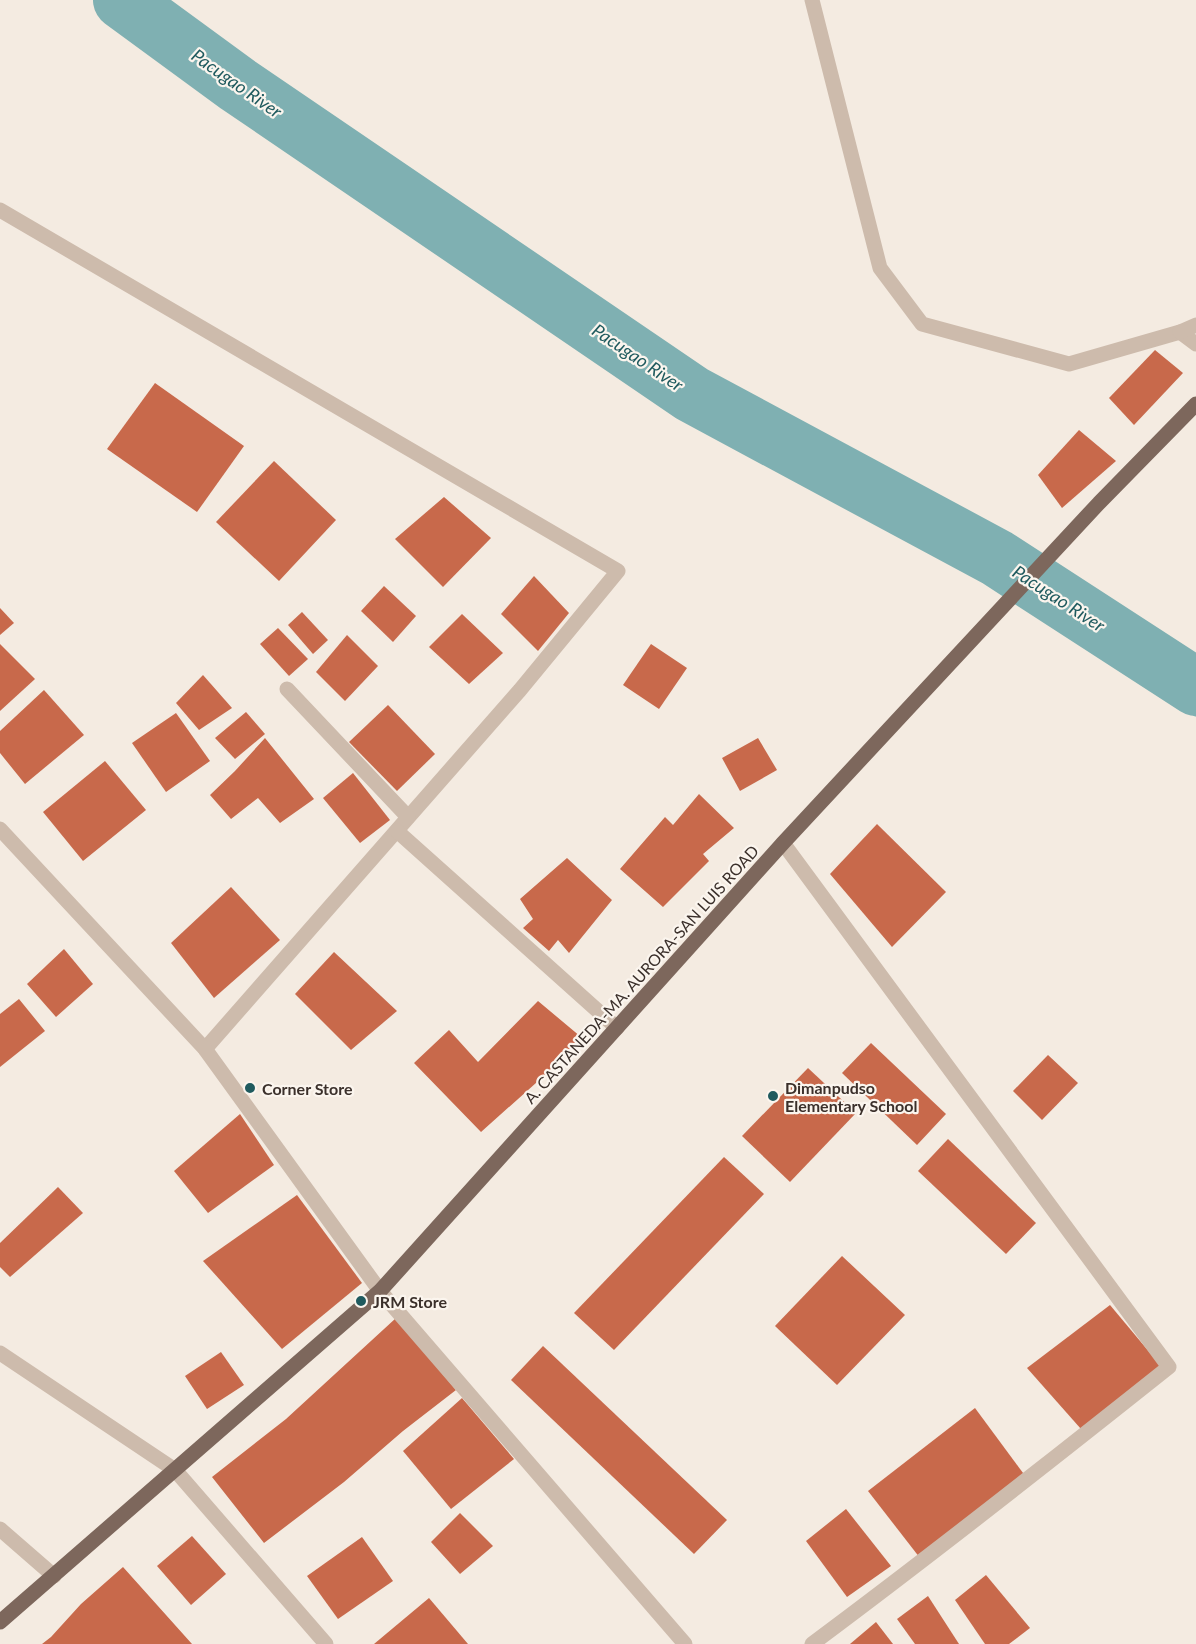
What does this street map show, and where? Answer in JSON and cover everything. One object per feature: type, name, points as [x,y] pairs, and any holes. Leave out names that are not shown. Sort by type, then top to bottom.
[{"type":"main road","name":"A. CASTANEDA-MA. AURORA-SAN LUIS ROAD","points":[[0,1622],[380,1291],[783,843],[1096,506],[1196,404]]},
{"type":"street","points":[[812,0],[880,268],[922,324],[1069,364],[1180,332],[1196,325]]},
{"type":"street","points":[[0,210],[618,571],[520,690],[205,1049]]},
{"type":"street","points":[[1180,332],[1196,344]]},
{"type":"street","points":[[287,689],[408,817]]},
{"type":"street","points":[[0,829],[205,1049],[380,1291],[685,1644]]},
{"type":"street","points":[[397,831],[617,1028]]},
{"type":"street","points":[[783,843],[1169,1367],[1024,1484],[812,1644]]},
{"type":"street","points":[[0,1353],[175,1470],[326,1644]]},
{"type":"street","points":[[0,1529],[54,1576]]},
{"type":"building","points":[[1155,350],[1183,373],[1134,425],[1109,398]]},
{"type":"building","points":[[155,383],[244,446],[197,512],[107,449]]},
{"type":"building","points":[[1079,430],[1116,461],[1062,508],[1038,475]]},
{"type":"building","points":[[274,461],[336,520],[279,581],[216,522]]},
{"type":"building","points":[[444,497],[491,538],[443,587],[395,539]]},
{"type":"building","points":[[534,576],[569,613],[538,651],[501,614]]},
{"type":"building","points":[[384,586],[416,616],[393,642],[361,611]]},
{"type":"building","points":[[0,608],[14,623],[0,635]]},
{"type":"building","points":[[302,612],[328,640],[313,654],[288,625]]},
{"type":"building","points":[[462,614],[503,653],[469,684],[429,647]]},
{"type":"building","points":[[278,628],[308,659],[289,676],[260,644]]},
{"type":"building","points":[[347,635],[378,666],[345,701],[316,672]]},
{"type":"building","points":[[0,644],[35,679],[0,711]]},
{"type":"building","points":[[651,644],[687,668],[659,709],[623,685]]},
{"type":"building","points":[[203,675],[232,708],[199,730],[176,703]]},
{"type":"building","points":[[44,690],[84,735],[25,784],[0,753],[0,731]]},
{"type":"building","points":[[388,705],[435,754],[397,791],[349,742]]},
{"type":"building","points":[[246,712],[265,734],[235,759],[215,738]]},
{"type":"building","points":[[176,713],[210,761],[166,792],[132,743]]},
{"type":"building","points":[[265,738],[314,799],[280,823],[258,798],[231,819],[210,795]]},
{"type":"building","points":[[758,738],[777,770],[740,791],[722,758]]},
{"type":"building","points":[[105,761],[146,810],[83,861],[43,812]]},
{"type":"building","points":[[353,773],[390,820],[360,843],[323,798]]},
{"type":"building","points":[[699,794],[734,828],[703,854],[709,861],[663,907],[620,869],[665,817],[673,825]]},
{"type":"building","points":[[877,824],[946,892],[892,947],[830,874]]},
{"type":"building","points":[[567,858],[612,900],[569,953],[558,940],[549,951],[523,928],[533,919],[520,899]]},
{"type":"building","points":[[231,887],[280,940],[214,998],[171,943]]},
{"type":"building","points":[[64,949],[93,984],[56,1017],[27,984]]},
{"type":"building","points":[[334,952],[397,1011],[351,1050],[295,994]]},
{"type":"building","points":[[19,999],[45,1031],[0,1067],[0,1014]]},
{"type":"building","points":[[538,1001],[581,1037],[546,1074],[481,1132],[414,1063],[449,1030],[478,1062]]},
{"type":"building","points":[[871,1043],[946,1114],[917,1145],[842,1073]]},
{"type":"building","points":[[1048,1055],[1078,1083],[1042,1120],[1013,1091]]},
{"type":"building","points":[[808,1068],[856,1113],[790,1182],[742,1136]]},
{"type":"building","points":[[240,1114],[274,1165],[208,1213],[174,1171]]},
{"type":"building","points":[[948,1139],[1036,1223],[1006,1254],[918,1171]]},
{"type":"building","points":[[724,1157],[764,1194],[614,1350],[574,1313]]},
{"type":"building","points":[[58,1187],[83,1213],[10,1277],[0,1267],[0,1243]]},
{"type":"building","points":[[297,1195],[362,1283],[282,1349],[203,1261]]},
{"type":"building","points":[[842,1256],[905,1315],[837,1385],[775,1326]]},
{"type":"building","points":[[1110,1305],[1161,1366],[1081,1429],[1027,1368]]},
{"type":"building","points":[[396,1318],[456,1390],[403,1431],[344,1482],[264,1543],[212,1477],[286,1419]]},
{"type":"building","points":[[543,1346],[727,1520],[694,1554],[511,1380]]},
{"type":"building","points":[[221,1352],[244,1385],[207,1409],[185,1376]]},
{"type":"building","points":[[462,1398],[514,1459],[451,1509],[403,1451]]},
{"type":"building","points":[[975,1408],[1026,1477],[920,1558],[868,1491]]},
{"type":"building","points":[[846,1509],[891,1566],[847,1597],[806,1541]]},
{"type":"building","points":[[460,1513],[493,1546],[460,1574],[431,1542]]},
{"type":"building","points":[[192,1536],[226,1574],[191,1605],[157,1566]]},
{"type":"building","points":[[362,1537],[393,1581],[338,1619],[307,1576]]},
{"type":"building","points":[[123,1567],[192,1644],[42,1644],[81,1604]]},
{"type":"building","points":[[986,1575],[1030,1628],[1009,1644],[985,1644],[955,1600]]},
{"type":"building","points":[[928,1596],[959,1644],[915,1644],[897,1619]]},
{"type":"building","points":[[429,1598],[468,1644],[374,1644]]},
{"type":"building","points":[[876,1622],[893,1644],[850,1644]]},
{"type":"waterway","name":"Pacugao River","points":[[122,0],[238,85],[692,394],[997,558],[1196,687]]},
{"type":"waterway","name":"Pacugao River","points":[[1178,675],[1196,712]]},
{"type":"place","name":"Corner Store","points":[[250,1088]]},
{"type":"place","name":"Dimanpudso Elementary School","points":[[773,1096]]},
{"type":"place","name":"JRM Store","points":[[361,1301]]}]
